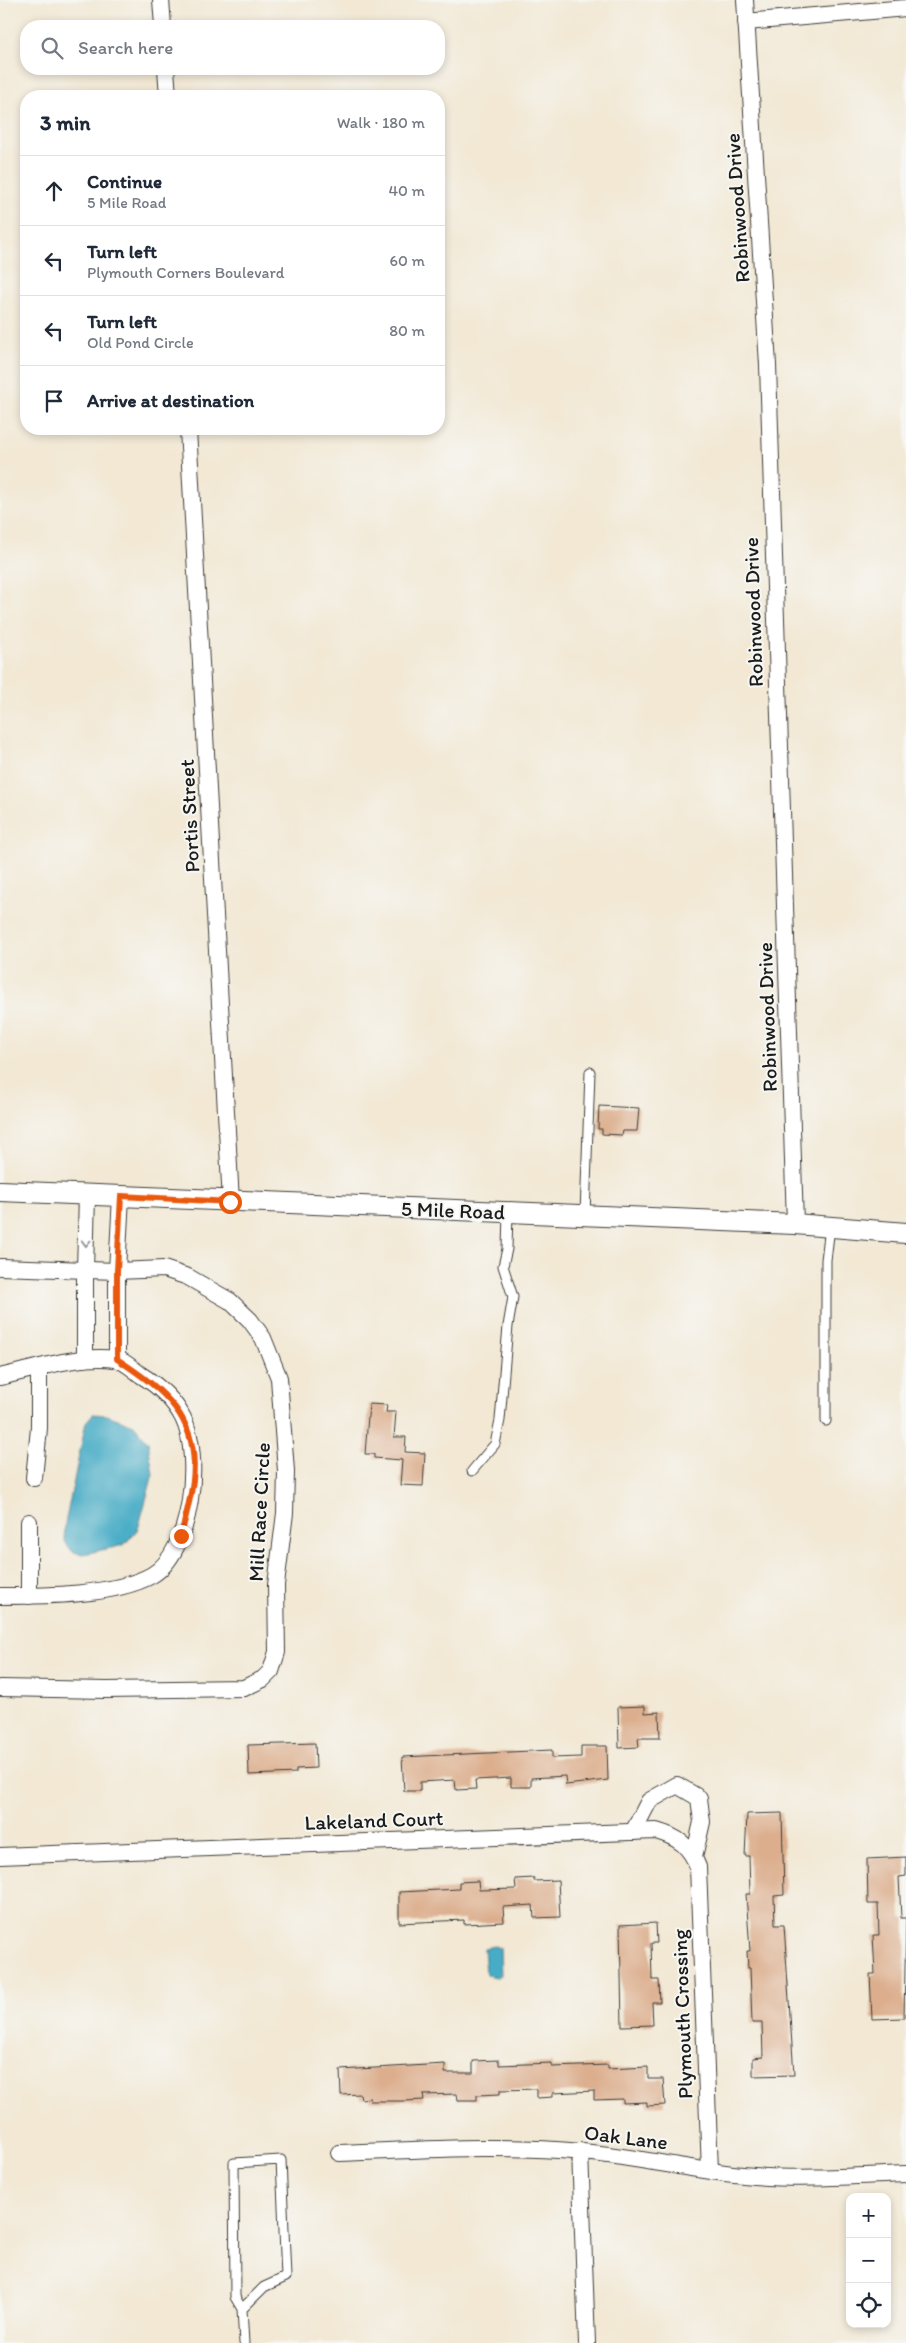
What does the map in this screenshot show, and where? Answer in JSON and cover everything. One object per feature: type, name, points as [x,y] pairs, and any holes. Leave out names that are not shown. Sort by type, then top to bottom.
[{"type":"street","points":[[161,0],[163,20]]},
{"type":"street","name":"Robinwood Drive","points":[[745,0],[768,365],[795,1224]]},
{"type":"street","points":[[746,22],[906,8]]},
{"type":"street","points":[[166,75],[168,90]]},
{"type":"street","name":"Portis Street","points":[[188,435],[230,1202]]},
{"type":"street","name":"5 Mile Road","points":[[0,1191],[795,1224],[906,1233]]},
{"type":"street","points":[[85,1359],[84,1270],[88,1195]]},
{"type":"street","points":[[117,1359],[117,1271],[121,1196]]},
{"type":"street","name":"Mill Race Circle","points":[[0,1267],[117,1271],[164,1269],[212,1289],[230,1301],[250,1320],[263,1338],[274,1362],[281,1394],[286,1471],[284,1513],[276,1585],[277,1652],[275,1662],[263,1679],[244,1688],[106,1690],[0,1688]]},
{"type":"street","points":[[0,1377],[85,1359],[117,1359],[149,1380],[171,1401],[183,1417],[191,1440],[193,1480],[177,1546],[163,1566],[152,1575],[129,1584],[86,1593],[0,1596]]},
{"type":"street","points":[[34,1478],[39,1428],[39,1368]]},
{"type":"street","points":[[29,1522],[29,1596]]},
{"type":"street","name":"Plymouth Crossing","points":[[633,1832],[649,1801],[677,1785],[698,1798],[702,1822],[694,1857],[698,1867],[710,2170]]},
{"type":"street","points":[[633,1832],[656,1831],[670,1835],[680,1840],[694,1857]]},
{"type":"street","name":"Lakeland Court","points":[[0,1856],[633,1832]]},
{"type":"street","name":"Oak Lane","points":[[339,2153],[452,2149],[580,2151],[710,2170],[798,2178],[906,2174]]},
{"type":"street","points":[[580,2151],[587,2343]]},
{"type":"lane","points":[[585,1216],[590,1072]]},
{"type":"lane","points":[[472,1471],[495,1444],[500,1420],[508,1326],[513,1297],[503,1266],[507,1249],[508,1212]]},
{"type":"lane","points":[[826,1421],[826,1260],[830,1226]]},
{"type":"lane","points":[[242,2309],[264,2287],[286,2277],[281,2160],[234,2162],[235,2297],[242,2309],[244,2343]]},
{"type":"water","points":[[93,1414],[107,1415],[134,1425],[148,1442],[153,1474],[138,1529],[124,1545],[84,1554],[73,1552],[64,1541],[65,1524],[86,1422]]},
{"type":"water","points":[[494,1946],[500,1948],[501,1975],[497,1977],[486,1975],[484,1948]]},
{"type":"building","points":[[599,1106],[639,1108],[637,1131],[623,1131],[622,1135],[602,1134],[602,1129],[598,1129]]},
{"type":"building","points":[[369,1404],[387,1405],[386,1412],[396,1412],[394,1437],[406,1437],[405,1452],[425,1453],[423,1486],[400,1485],[402,1460],[374,1458],[374,1454],[365,1454]]},
{"type":"building","points":[[645,1706],[645,1713],[659,1712],[660,1738],[638,1738],[639,1747],[619,1748],[618,1707]]},
{"type":"building","points":[[315,1743],[316,1768],[296,1769],[296,1773],[249,1775],[248,1745]]},
{"type":"building","points":[[581,1746],[607,1746],[608,1780],[566,1785],[565,1776],[531,1778],[531,1787],[511,1787],[511,1778],[475,1780],[476,1789],[456,1790],[455,1780],[420,1782],[420,1791],[404,1791],[402,1757],[552,1750],[552,1758],[581,1757]]},
{"type":"building","points":[[782,1813],[784,1895],[774,1896],[775,1925],[784,1925],[794,2075],[753,2076],[753,2058],[763,2057],[762,2023],[752,2023],[750,1968],[748,1968],[747,1951],[750,1951],[746,1894],[750,1894],[749,1856],[745,1856],[747,1814]]},
{"type":"building","points":[[906,1857],[906,1876],[899,1877],[901,1918],[906,1918],[904,2018],[872,2019],[870,1974],[875,1974],[873,1935],[879,1935],[878,1904],[868,1904],[867,1859]]},
{"type":"building","points":[[534,1878],[534,1881],[558,1880],[560,1917],[534,1918],[533,1905],[503,1907],[504,1922],[464,1924],[464,1920],[399,1923],[399,1892],[459,1889],[459,1882],[478,1881],[479,1890],[516,1889],[515,1879]]},
{"type":"building","points":[[656,1923],[657,1943],[651,1943],[652,1980],[659,1980],[660,2002],[652,2002],[653,2025],[622,2026],[620,1925]]},
{"type":"building","points":[[499,2060],[499,2065],[552,2063],[552,2067],[608,2065],[608,2069],[648,2067],[648,2079],[663,2079],[665,2105],[647,2106],[647,2102],[623,2103],[623,2099],[594,2100],[594,2091],[553,2093],[553,2097],[537,2098],[537,2089],[500,2090],[500,2094],[477,2095],[477,2100],[458,2100],[457,2094],[423,2095],[424,2100],[404,2101],[370,2101],[370,2098],[361,2099],[360,2094],[341,2095],[340,2070],[445,2064],[445,2073],[473,2073],[473,2061]]},
{"type":"route","points":[[181,1536],[193,1480],[191,1440],[183,1417],[160,1389],[117,1359],[117,1271],[121,1196],[230,1202]]}]
